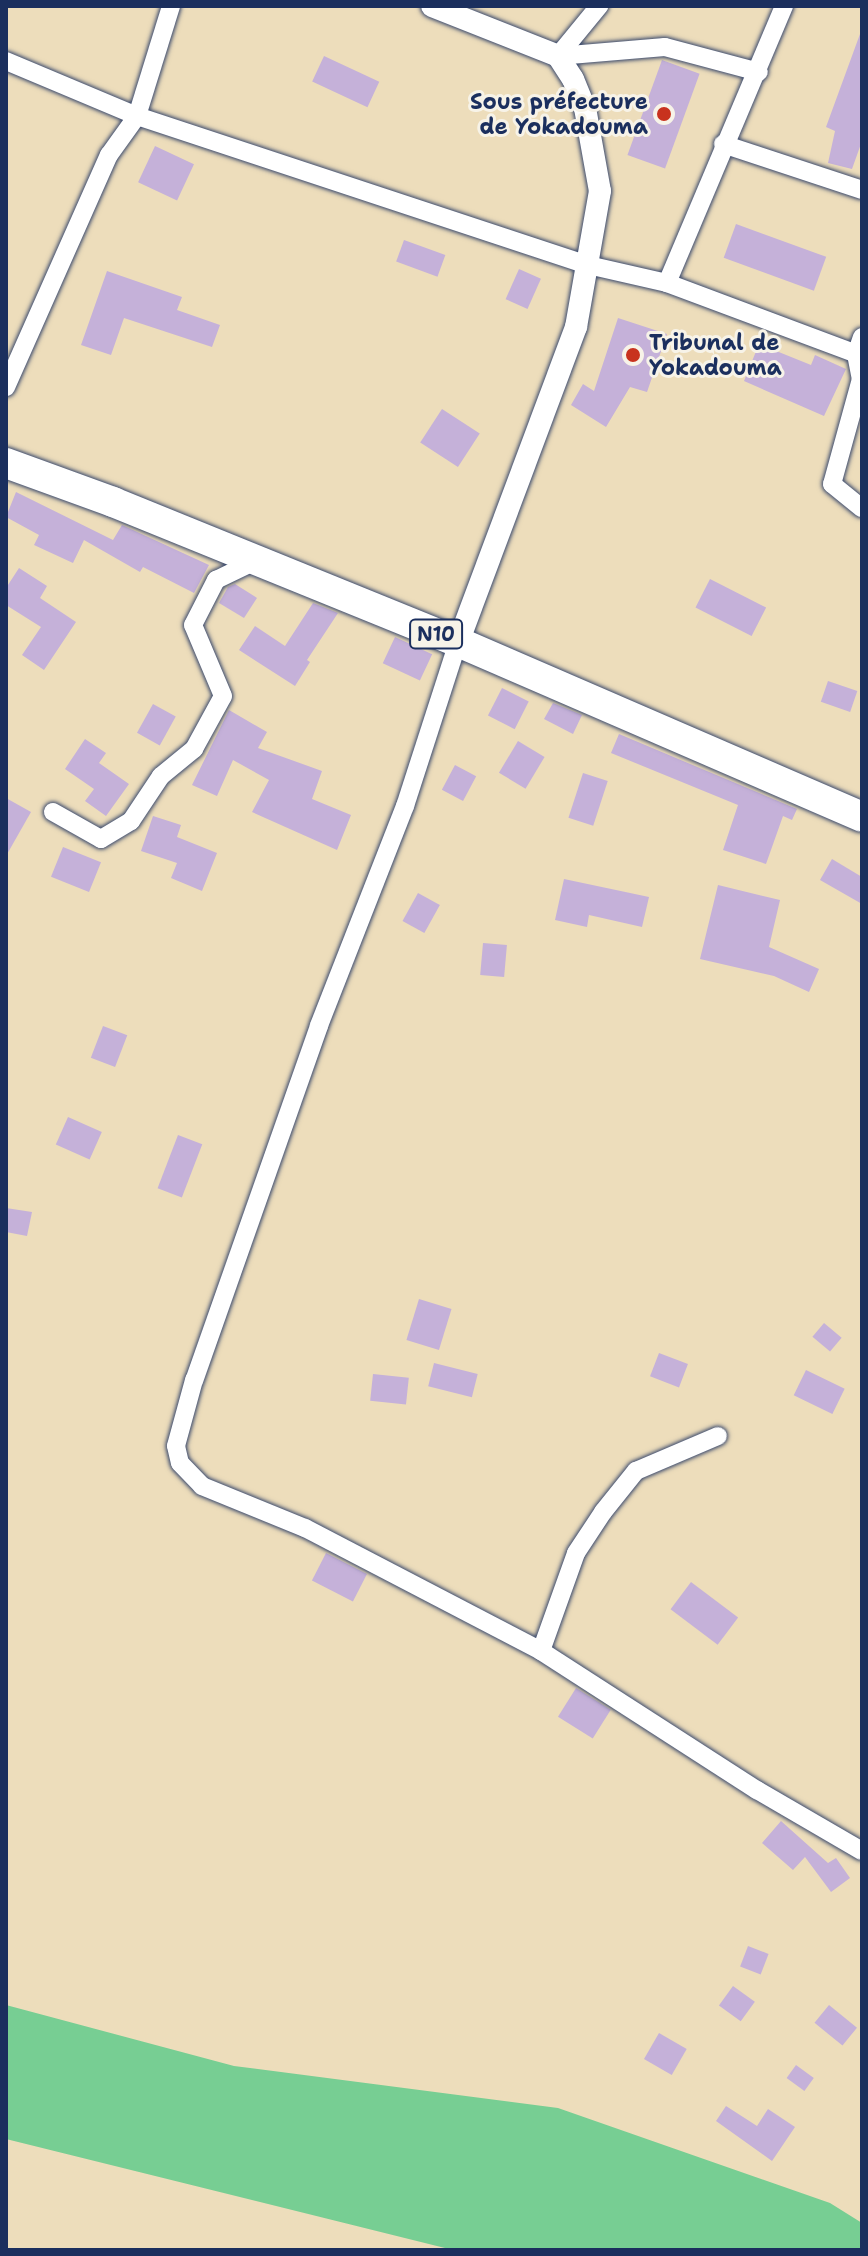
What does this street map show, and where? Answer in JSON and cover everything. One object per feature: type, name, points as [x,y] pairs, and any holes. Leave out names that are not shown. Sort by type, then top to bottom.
[{"type":"highway","name":"N10","points":[[6,463],[113,502],[253,562],[458,642],[862,817]]},
{"type":"street","points":[[6,387],[109,155],[137,116],[171,6]]},
{"type":"street","points":[[432,6],[558,56],[665,47],[759,72]]},
{"type":"street","points":[[558,56],[599,6]]},
{"type":"street","points":[[667,283],[723,144],[759,72],[784,6]]},
{"type":"street","points":[[558,56],[573,79],[585,108],[600,191],[576,327],[458,642],[405,806],[319,1026],[194,1380],[176,1446],[180,1463],[202,1486],[305,1528],[541,1651],[757,1790],[862,1851]]},
{"type":"street","points":[[6,61],[137,116],[588,265],[667,283],[860,349],[861,379],[832,484],[862,508]]},
{"type":"street","points":[[723,144],[862,190]]},
{"type":"street","points":[[53,812],[101,839],[131,821],[161,776],[194,749],[223,696],[193,625],[216,580],[253,562]]},
{"type":"street","points":[[541,1651],[576,1553],[603,1512],[636,1471],[718,1436]]},
{"type":"green space","points":[[6,2005],[234,2066],[558,2108],[830,2203],[862,2223],[862,2250],[453,2250],[6,2139]]},
{"type":"building","points":[[860,34],[862,141],[852,169],[828,163],[835,131],[826,127]]},
{"type":"building","points":[[324,56],[379,82],[367,107],[312,81]]},
{"type":"building","name":"Sous préfecture de Yokadouma","points":[[662,60],[700,74],[665,169],[627,155]]},
{"type":"building","points":[[155,146],[194,164],[177,200],[138,182]]},
{"type":"building","points":[[736,224],[826,257],[814,291],[724,258]]},
{"type":"building","points":[[404,240],[445,255],[437,277],[396,262]]},
{"type":"building","points":[[519,269],[541,279],[528,309],[506,299]]},
{"type":"building","points":[[107,271],[182,297],[177,310],[220,325],[212,347],[124,318],[111,355],[81,345]]},
{"type":"building","name":"Tribunal de Yokadouma","points":[[618,318],[667,334],[647,392],[630,387],[606,427],[571,405],[583,384],[594,391]]},
{"type":"building","points":[[759,344],[811,365],[815,355],[846,369],[824,416],[744,381]]},
{"type":"building","points":[[442,409],[480,434],[458,467],[420,443]]},
{"type":"building","points":[[16,492],[113,540],[122,525],[209,565],[194,593],[143,567],[140,572],[84,540],[73,563],[34,545],[39,535],[6,517]]},
{"type":"building","points":[[19,568],[47,586],[40,598],[76,622],[44,670],[22,655],[41,627],[6,605],[6,588]]},
{"type":"building","points":[[710,579],[766,608],[752,636],[695,608]]},
{"type":"building","points":[[235,584],[257,598],[244,618],[219,603],[228,587]]},
{"type":"building","points":[[313,603],[338,613],[307,660],[310,662],[295,686],[239,650],[255,626],[285,646]]},
{"type":"building","points":[[395,637],[432,654],[420,681],[383,663]]},
{"type":"building","points":[[828,681],[857,691],[850,712],[821,702]]},
{"type":"building","points":[[502,688],[529,702],[515,729],[488,716]]},
{"type":"building","points":[[553,703],[582,715],[573,734],[544,719]]},
{"type":"building","points":[[153,704],[176,717],[160,745],[137,733]]},
{"type":"building","points":[[229,710],[267,732],[258,748],[322,771],[312,799],[351,815],[337,850],[252,812],[269,780],[233,760],[217,796],[192,785]]},
{"type":"building","points":[[619,734],[797,809],[792,820],[783,816],[766,864],[723,850],[738,805],[611,753]]},
{"type":"building","points":[[85,739],[106,753],[99,763],[129,784],[106,816],[85,801],[94,789],[65,769]]},
{"type":"building","points":[[518,741],[545,757],[526,789],[499,773]]},
{"type":"building","points":[[455,765],[476,776],[463,801],[442,790]]},
{"type":"building","points":[[583,773],[608,781],[593,826],[568,818]]},
{"type":"building","points":[[6,798],[31,812],[6,856]]},
{"type":"building","points":[[153,816],[181,825],[177,837],[217,853],[202,891],[171,878],[177,863],[141,851]]},
{"type":"building","points":[[63,847],[101,862],[89,892],[51,877]]},
{"type":"building","points":[[832,859],[862,877],[862,904],[820,880]]},
{"type":"building","points":[[564,879],[649,897],[642,927],[589,915],[587,927],[555,920]]},
{"type":"building","points":[[718,885],[780,900],[769,947],[819,969],[809,992],[774,976],[700,959]]},
{"type":"building","points":[[418,893],[440,905],[424,933],[402,921]]},
{"type":"building","points":[[483,943],[507,945],[504,977],[480,975]]},
{"type":"building","points":[[103,1026],[127,1035],[115,1067],[91,1058]]},
{"type":"building","points":[[68,1117],[102,1132],[90,1159],[56,1144]]},
{"type":"building","points":[[178,1135],[202,1144],[182,1198],[158,1188]]},
{"type":"building","points":[[6,1208],[32,1212],[27,1236],[6,1232]]},
{"type":"building","points":[[419,1299],[452,1309],[439,1350],[406,1340]]},
{"type":"building","points":[[824,1323],[842,1338],[830,1352],[812,1337]]},
{"type":"building","points":[[659,1353],[688,1364],[679,1387],[650,1376]]},
{"type":"building","points":[[434,1363],[478,1374],[472,1397],[428,1386]]},
{"type":"building","points":[[806,1370],[845,1389],[832,1414],[794,1395]]},
{"type":"building","points":[[373,1374],[409,1378],[406,1405],[370,1401]]},
{"type":"building","points":[[326,1553],[367,1574],[353,1602],[312,1581]]},
{"type":"building","points":[[691,1582],[738,1618],[718,1645],[671,1609]]},
{"type":"building","points":[[576,1688],[611,1710],[593,1739],[558,1717]]},
{"type":"building","points":[[781,1821],[828,1863],[836,1858],[850,1878],[831,1892],[805,1857],[793,1870],[762,1843]]},
{"type":"building","points":[[748,1946],[769,1954],[761,1974],[740,1967]]},
{"type":"building","points":[[733,1986],[755,2002],[741,2021],[719,2005]]},
{"type":"building","points":[[829,2005],[857,2028],[843,2046],[815,2023]]},
{"type":"building","points":[[659,2033],[687,2049],[672,2075],[644,2059]]},
{"type":"building","points":[[796,2065],[814,2078],[804,2091],[787,2078]]},
{"type":"building","points":[[726,2106],[757,2126],[768,2109],[795,2127],[772,2161],[716,2121]]},
{"type":"place","name":"Sous préfecture de Yokadouma","points":[[664,114]]},
{"type":"place","name":"Tribunal de Yokadouma","points":[[633,355]]}]
